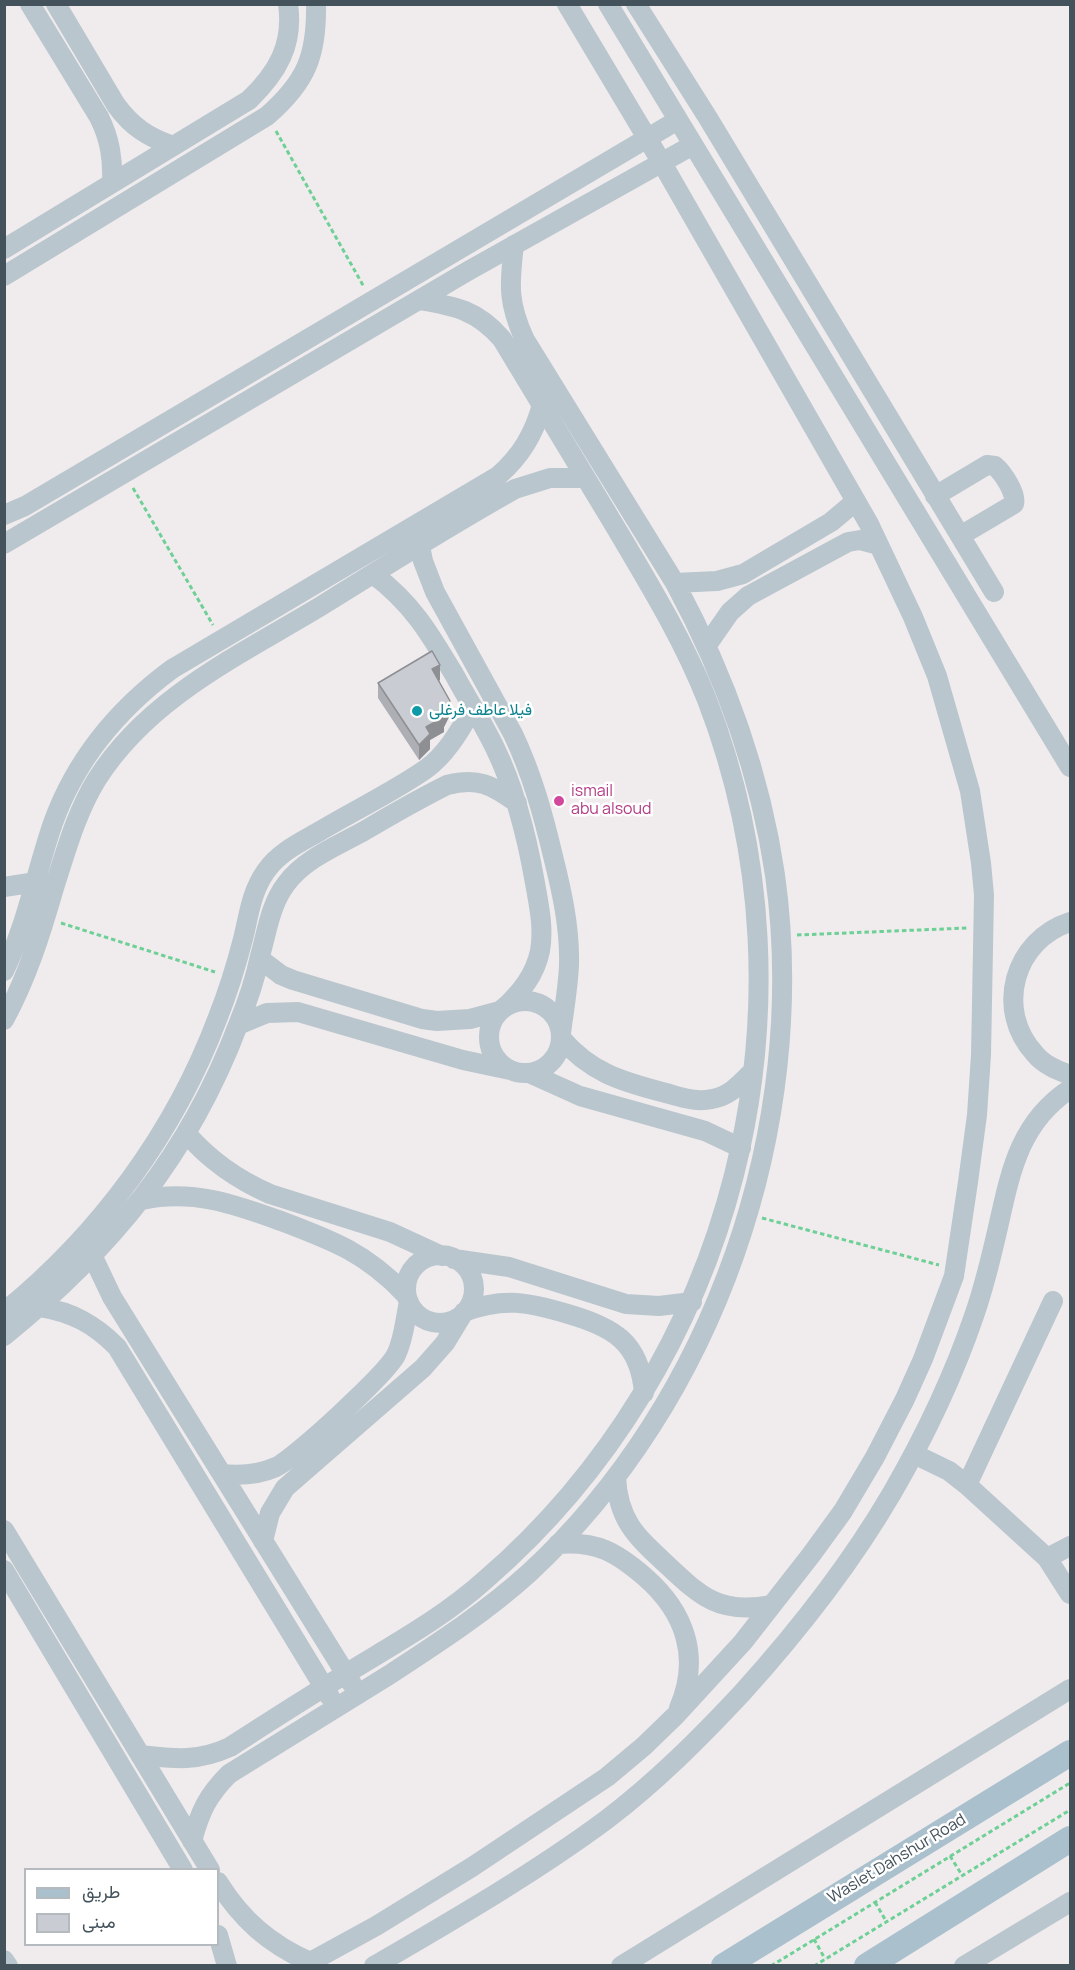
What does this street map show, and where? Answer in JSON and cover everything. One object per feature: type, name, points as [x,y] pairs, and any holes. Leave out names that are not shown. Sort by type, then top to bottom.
[{"type":"main road","name":"Waslet Dahshur Road","points":[[724,1965],[1071,1753]]},
{"type":"main road","points":[[867,1965],[1071,1839]]},
{"type":"street","points":[[30,4],[107,133],[111,150],[112,183]]},
{"type":"street","points":[[56,4],[126,119],[140,131],[173,146]]},
{"type":"street","points":[[4,249],[249,100],[274,73],[287,40],[290,16],[288,4]]},
{"type":"street","points":[[4,276],[267,116],[296,88],[312,55],[317,29],[316,4]]},
{"type":"street","points":[[219,1884],[231,1903],[258,1932],[307,1964],[376,1926],[607,1777],[676,1715],[743,1642],[843,1511],[875,1456],[923,1359],[940,1318],[955,1269],[977,1115],[984,928],[982,874],[970,791],[937,676],[913,617],[856,501],[662,163],[567,4]]},
{"type":"street","points":[[608,4],[1071,767]]},
{"type":"street","points":[[636,4],[708,118],[994,592]]},
{"type":"street","points":[[274,73],[296,88]]},
{"type":"street","points":[[4,544],[419,300],[662,163],[685,132],[708,118]]},
{"type":"street","points":[[4,515],[25,506],[647,138],[685,132]]},
{"type":"street","points":[[192,1841],[201,1811],[208,1797],[218,1785],[236,1770],[459,1630],[495,1602],[558,1544],[616,1478],[664,1408],[699,1342],[720,1294],[747,1214],[769,1123],[777,1077],[781,1030],[781,936],[775,876],[752,768],[730,701],[707,645],[675,583],[525,340],[513,310],[510,293],[514,245]]},
{"type":"street","points":[[140,1755],[182,1760],[215,1754],[230,1747],[446,1612],[521,1548],[587,1475],[617,1435],[644,1393],[677,1333],[692,1302],[720,1226],[741,1148],[753,1071],[759,987],[755,904],[747,842],[733,781],[708,702],[674,625],[502,339],[492,327],[466,310],[452,305],[419,300]]},
{"type":"street","points":[[6,962],[23,927],[62,802],[99,737],[133,700],[172,669],[498,476],[522,452],[534,429],[542,405]]},
{"type":"street","points":[[935,496],[987,465],[995,466],[1000,471],[1015,497],[1014,504],[960,536]]},
{"type":"street","points":[[4,1020],[27,971],[70,835],[82,807],[97,780],[134,732],[180,692],[515,489],[550,478],[586,478]]},
{"type":"street","points":[[675,583],[711,582],[743,574],[831,522],[856,501]]},
{"type":"street","points":[[707,645],[730,612],[748,596],[848,542],[861,540],[879,545]]},
{"type":"street","points":[[238,1025],[267,1013],[298,1012],[464,1060],[520,1071],[541,1069],[551,1061],[558,1050],[567,986],[568,940],[562,895],[540,804],[524,757],[513,734],[435,592],[420,546]]},
{"type":"street","points":[[373,574],[404,600],[417,616],[473,708],[495,748],[517,803],[527,841],[542,921],[542,938],[539,954],[530,977],[516,997],[493,1020],[489,1031],[494,1054],[501,1063],[580,1096],[705,1131],[741,1148]]},
{"type":"street","points":[[4,1312],[36,1285],[91,1228],[142,1163],[165,1128],[194,1073],[219,1016],[232,977],[253,894],[266,870],[286,851],[426,769],[447,749],[473,708]]},
{"type":"street","points":[[4,1336],[40,1307],[93,1257],[142,1200],[186,1134],[223,1062],[238,1025],[260,959],[272,910],[285,885],[306,864],[447,785],[460,782],[485,783],[517,803]]},
{"type":"street","points":[[4,887],[36,882]]},
{"type":"street","points":[[1071,922],[1051,930],[1036,942],[1024,957],[1016,975],[1012,995],[1014,1016],[1022,1037],[1036,1055],[1053,1069],[1071,1075]]},
{"type":"street","points":[[260,959],[293,981],[422,1019],[454,1022],[502,1010],[513,1003],[534,1002],[544,1006],[558,1023],[561,1035],[588,1064],[610,1076],[689,1099],[713,1099],[725,1095],[736,1088],[753,1071]]},
{"type":"street","points":[[983,994],[1012,995]]},
{"type":"street","points":[[374,1965],[495,1893],[606,1820],[651,1784],[695,1744],[804,1621],[865,1535],[914,1454],[950,1378],[976,1311],[987,1275],[1008,1182],[1024,1140],[1037,1118],[1053,1100],[1071,1089]]},
{"type":"street","points":[[186,1134],[211,1158],[254,1187],[390,1232],[462,1264],[472,1280],[472,1299],[445,1343],[423,1368],[285,1488],[270,1513],[264,1541]]},
{"type":"street","points":[[142,1200],[174,1195],[196,1196],[238,1205],[332,1240],[379,1270],[408,1298],[417,1314],[435,1323],[453,1320],[492,1304],[522,1302],[596,1322],[621,1338],[631,1350],[643,1378],[644,1393]]},
{"type":"street","points":[[93,1257],[112,1298],[358,1694]]},
{"type":"street","points":[[222,1474],[236,1476],[265,1472],[290,1459],[388,1366],[400,1346],[408,1298],[408,1279],[418,1263],[426,1258],[448,1257],[509,1267],[626,1304],[659,1306],[692,1302]]},
{"type":"street","points":[[968,1485],[1053,1301]]},
{"type":"street","points":[[40,1307],[74,1315],[90,1324],[117,1347],[336,1708]]},
{"type":"street","points":[[914,1454],[949,1471],[968,1485],[1047,1558],[1071,1594]]},
{"type":"street","points":[[616,1478],[617,1493],[627,1524],[637,1537],[695,1592],[709,1600],[740,1608],[771,1605]]},
{"type":"street","points":[[4,1530],[209,1868]]},
{"type":"street","points":[[558,1544],[594,1545],[611,1551],[626,1560],[658,1588],[673,1606],[683,1627],[688,1649],[689,1672],[685,1694],[676,1715]]},
{"type":"street","points":[[1047,1558],[1071,1546]]},
{"type":"street","points":[[4,1570],[182,1868]]},
{"type":"street","points":[[621,1965],[1071,1689]]},
{"type":"street","points":[[964,1965],[1071,1902]]},
{"type":"street","points":[[219,1939],[226,1965]]},
{"type":"street","points":[[4,1960],[8,1965]]},
{"type":"path","points":[[267,116],[372,301]]},
{"type":"path","points":[[125,473],[221,640]]},
{"type":"path","points":[[45,918],[232,977]]},
{"type":"path","points":[[781,936],[984,928]]},
{"type":"path","points":[[747,1214],[955,1269]]},
{"type":"path","points":[[771,1965],[1071,1783]]},
{"type":"path","points":[[814,1965],[1071,1810]]},
{"type":"path","points":[[950,1856],[962,1876]]},
{"type":"path","points":[[875,1902],[886,1922]]},
{"type":"path","points":[[814,1939],[825,1959]]},
{"type":"building","name":"فيلا عاطف فرغلى","points":[[432,651],[440,665],[432,669],[450,701],[444,717],[426,727],[430,734],[419,745],[378,683]]},
{"type":"place","name":"فيلا عاطف فرغلى","points":[[417,711]]},
{"type":"place","name":"ismail abu alsoud","points":[[559,801]]}]
